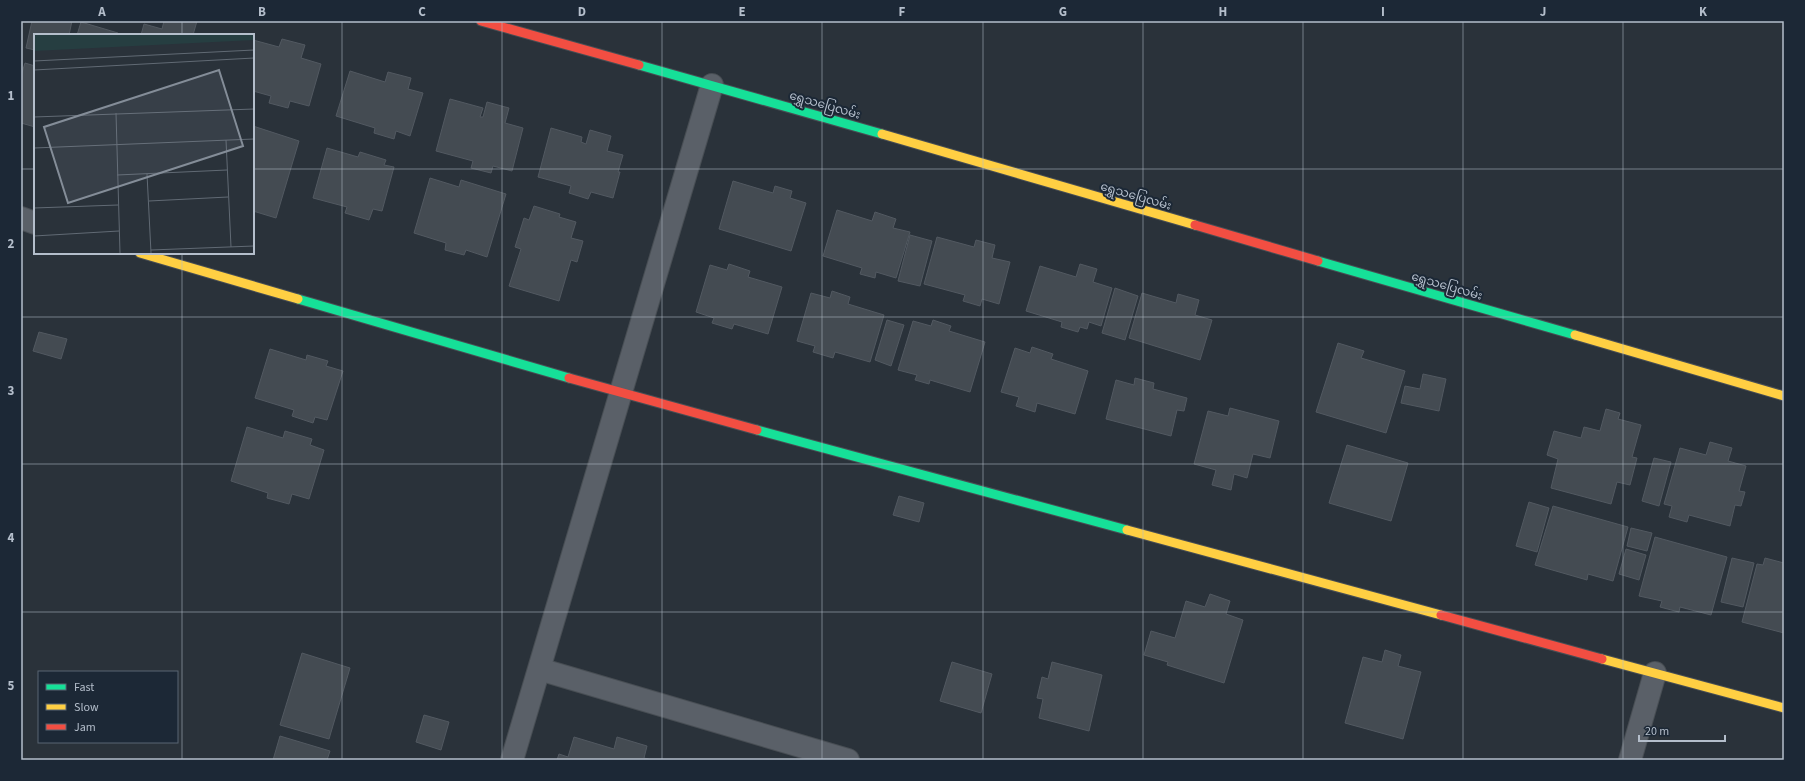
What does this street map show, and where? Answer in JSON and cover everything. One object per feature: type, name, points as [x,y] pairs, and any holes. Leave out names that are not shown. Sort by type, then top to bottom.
[{"type":"street","name":"ရွှေသပြေလမ်း","points":[[481,21],[712,85],[1784,396]]},
{"type":"street","points":[[512,760],[712,85]]},
{"type":"street","points":[[21,218],[34,222]]},
{"type":"street","points":[[143,254],[621,393],[1784,708]]},
{"type":"street","points":[[539,670],[820,756],[848,760]]},
{"type":"street","points":[[1630,760],[1655,673]]},
{"type":"building","points":[[32,21],[72,21],[69,34],[34,34],[34,50],[26,48]]},
{"type":"building","points":[[164,21],[197,21],[193,34],[141,34],[144,24],[162,29]]},
{"type":"building","points":[[81,22],[118,33],[118,34],[77,34]]},
{"type":"building","points":[[282,39],[305,45],[301,58],[321,64],[309,106],[290,101],[288,108],[269,103],[271,96],[254,91],[254,40],[279,47]]},
{"type":"building","points":[[25,63],[34,66],[34,127],[21,123],[21,76]]},
{"type":"building","points":[[350,71],[385,82],[388,72],[411,78],[408,89],[423,93],[410,136],[396,131],[394,139],[374,133],[375,128],[336,116]]},
{"type":"building","points":[[450,99],[483,108],[480,117],[483,117],[487,102],[509,108],[505,123],[523,128],[512,171],[493,166],[491,173],[471,168],[473,161],[436,151]]},
{"type":"building","points":[[254,126],[299,141],[276,218],[254,211]]},
{"type":"building","points":[[551,128],[582,137],[581,142],[586,144],[590,130],[611,136],[607,151],[623,155],[613,198],[591,192],[588,199],[569,193],[571,186],[538,177]]},
{"type":"building","points":[[327,148],[358,157],[360,152],[386,160],[384,165],[394,167],[382,211],[373,209],[369,220],[345,213],[347,207],[313,198]]},
{"type":"building","points":[[430,178],[459,187],[461,180],[506,194],[487,257],[466,250],[464,255],[445,250],[446,243],[414,233]]},
{"type":"building","points":[[733,181],[773,193],[775,186],[792,191],[790,198],[806,203],[791,251],[719,229]]},
{"type":"building","points":[[534,206],[560,214],[559,217],[576,222],[571,238],[583,241],[577,262],[571,260],[559,301],[509,286],[521,249],[515,247],[524,218],[529,220]]},
{"type":"building","points":[[837,210],[872,221],[875,212],[896,219],[893,228],[910,232],[896,278],[876,272],[875,278],[860,274],[862,268],[823,256]]},
{"type":"building","points":[[910,235],[932,241],[920,286],[898,281]]},
{"type":"building","points":[[937,237],[974,247],[976,240],[995,245],[992,258],[1010,262],[999,304],[982,299],[980,306],[963,301],[965,295],[924,284]]},
{"type":"building","points":[[729,264],[750,271],[748,277],[782,287],[768,334],[734,324],[732,329],[712,323],[714,318],[696,312],[710,265],[727,270]]},
{"type":"building","points":[[1080,264],[1097,269],[1093,282],[1112,288],[1101,326],[1089,322],[1087,329],[1080,327],[1078,332],[1061,327],[1062,322],[1026,311],[1040,266],[1076,277]]},
{"type":"building","points":[[1115,288],[1138,296],[1125,340],[1102,333]]},
{"type":"building","points":[[832,291],[850,297],[848,304],[884,315],[870,362],[835,352],[833,358],[813,352],[815,346],[797,341],[811,293],[830,298]]},
{"type":"building","points":[[1142,293],[1176,303],[1178,294],[1199,300],[1195,315],[1212,320],[1200,360],[1129,338]]},
{"type":"building","points":[[887,320],[904,325],[891,366],[875,360]]},
{"type":"building","points":[[933,320],[951,326],[949,331],[985,342],[970,392],[930,380],[929,384],[915,380],[917,375],[898,370],[913,321],[931,326]]},
{"type":"building","points":[[39,332],[67,339],[61,359],[33,351]]},
{"type":"building","points":[[1338,343],[1364,351],[1361,358],[1405,371],[1386,433],[1316,412]]},
{"type":"building","points":[[1032,347],[1053,354],[1051,359],[1088,371],[1075,414],[1037,403],[1035,412],[1016,406],[1019,397],[1001,392],[1015,348],[1030,353]]},
{"type":"building","points":[[270,349],[306,360],[307,355],[328,361],[326,366],[343,371],[327,420],[315,417],[313,423],[292,416],[294,410],[255,398]]},
{"type":"building","points":[[1423,374],[1446,379],[1439,411],[1401,403],[1405,386],[1420,389]]},
{"type":"building","points":[[1135,378],[1154,383],[1153,389],[1187,398],[1184,411],[1177,410],[1171,436],[1106,419],[1116,380],[1134,385]]},
{"type":"building","points":[[1230,408],[1279,421],[1270,458],[1253,454],[1247,478],[1234,474],[1231,490],[1212,485],[1216,470],[1194,464],[1208,411],[1228,416]]},
{"type":"building","points":[[1606,409],[1620,413],[1618,419],[1641,425],[1632,457],[1637,458],[1630,485],[1617,482],[1611,504],[1551,488],[1558,459],[1547,455],[1554,431],[1581,438],[1584,427],[1600,431]]},
{"type":"building","points":[[247,427],[283,438],[285,431],[312,439],[310,445],[324,450],[309,499],[292,494],[289,504],[267,498],[268,493],[231,481]]},
{"type":"building","points":[[1710,442],[1732,448],[1728,461],[1746,466],[1739,491],[1745,492],[1741,506],[1735,505],[1730,526],[1689,515],[1687,522],[1669,517],[1672,506],[1664,504],[1680,448],[1706,455]]},
{"type":"building","points":[[1347,445],[1408,463],[1391,521],[1329,503]]},
{"type":"building","points":[[1654,458],[1671,462],[1659,506],[1642,501]]},
{"type":"building","points":[[899,496],[924,503],[919,522],[893,515]]},
{"type":"building","points":[[1529,502],[1549,508],[1537,552],[1516,546]]},
{"type":"building","points":[[1553,506],[1628,527],[1613,581],[1588,574],[1587,580],[1535,565]]},
{"type":"building","points":[[1631,528],[1652,533],[1647,551],[1627,546]]},
{"type":"building","points":[[1655,537],[1727,557],[1711,615],[1680,607],[1679,612],[1660,607],[1662,601],[1639,596]]},
{"type":"building","points":[[1626,549],[1646,555],[1639,580],[1619,574]]},
{"type":"building","points":[[1732,558],[1754,563],[1743,607],[1721,602]]},
{"type":"building","points":[[1765,558],[1784,563],[1784,633],[1742,622],[1757,564],[1763,565]]},
{"type":"building","points":[[1210,594],[1230,601],[1226,614],[1243,620],[1224,683],[1167,665],[1168,662],[1144,655],[1151,631],[1175,638],[1186,601],[1205,607]]},
{"type":"building","points":[[1385,650],[1401,655],[1398,666],[1421,672],[1403,739],[1345,723],[1363,657],[1382,662]]},
{"type":"building","points":[[302,653],[350,668],[329,739],[280,725]]},
{"type":"building","points":[[952,662],[992,674],[981,713],[940,701]]},
{"type":"building","points":[[1052,662],[1102,675],[1089,731],[1039,718],[1043,699],[1037,698],[1042,677],[1048,679]]},
{"type":"building","points":[[424,715],[449,722],[441,750],[416,742]]},
{"type":"building","points":[[280,736],[330,751],[327,760],[273,760]]},
{"type":"building","points":[[574,737],[614,749],[617,737],[647,746],[644,758],[652,760],[557,760],[559,754],[568,757]]},
{"type":"traffic: fast","points":[[639,65],[882,134]]},
{"type":"traffic: fast","points":[[1318,261],[1575,335]]},
{"type":"traffic: fast","points":[[298,299],[569,378]]},
{"type":"traffic: fast","points":[[757,430],[1127,530]]},
{"type":"traffic: slow","points":[[882,134],[1195,225]]},
{"type":"traffic: slow","points":[[143,254],[298,299]]},
{"type":"traffic: slow","points":[[1575,335],[1784,396]]},
{"type":"traffic: slow","points":[[1127,530],[1441,615]]},
{"type":"traffic: slow","points":[[1602,659],[1784,708]]},
{"type":"traffic: jam","points":[[481,21],[639,65]]},
{"type":"traffic: jam","points":[[1195,225],[1318,261]]},
{"type":"traffic: jam","points":[[569,378],[757,430]]},
{"type":"traffic: jam","points":[[1441,615],[1602,659]]}]
